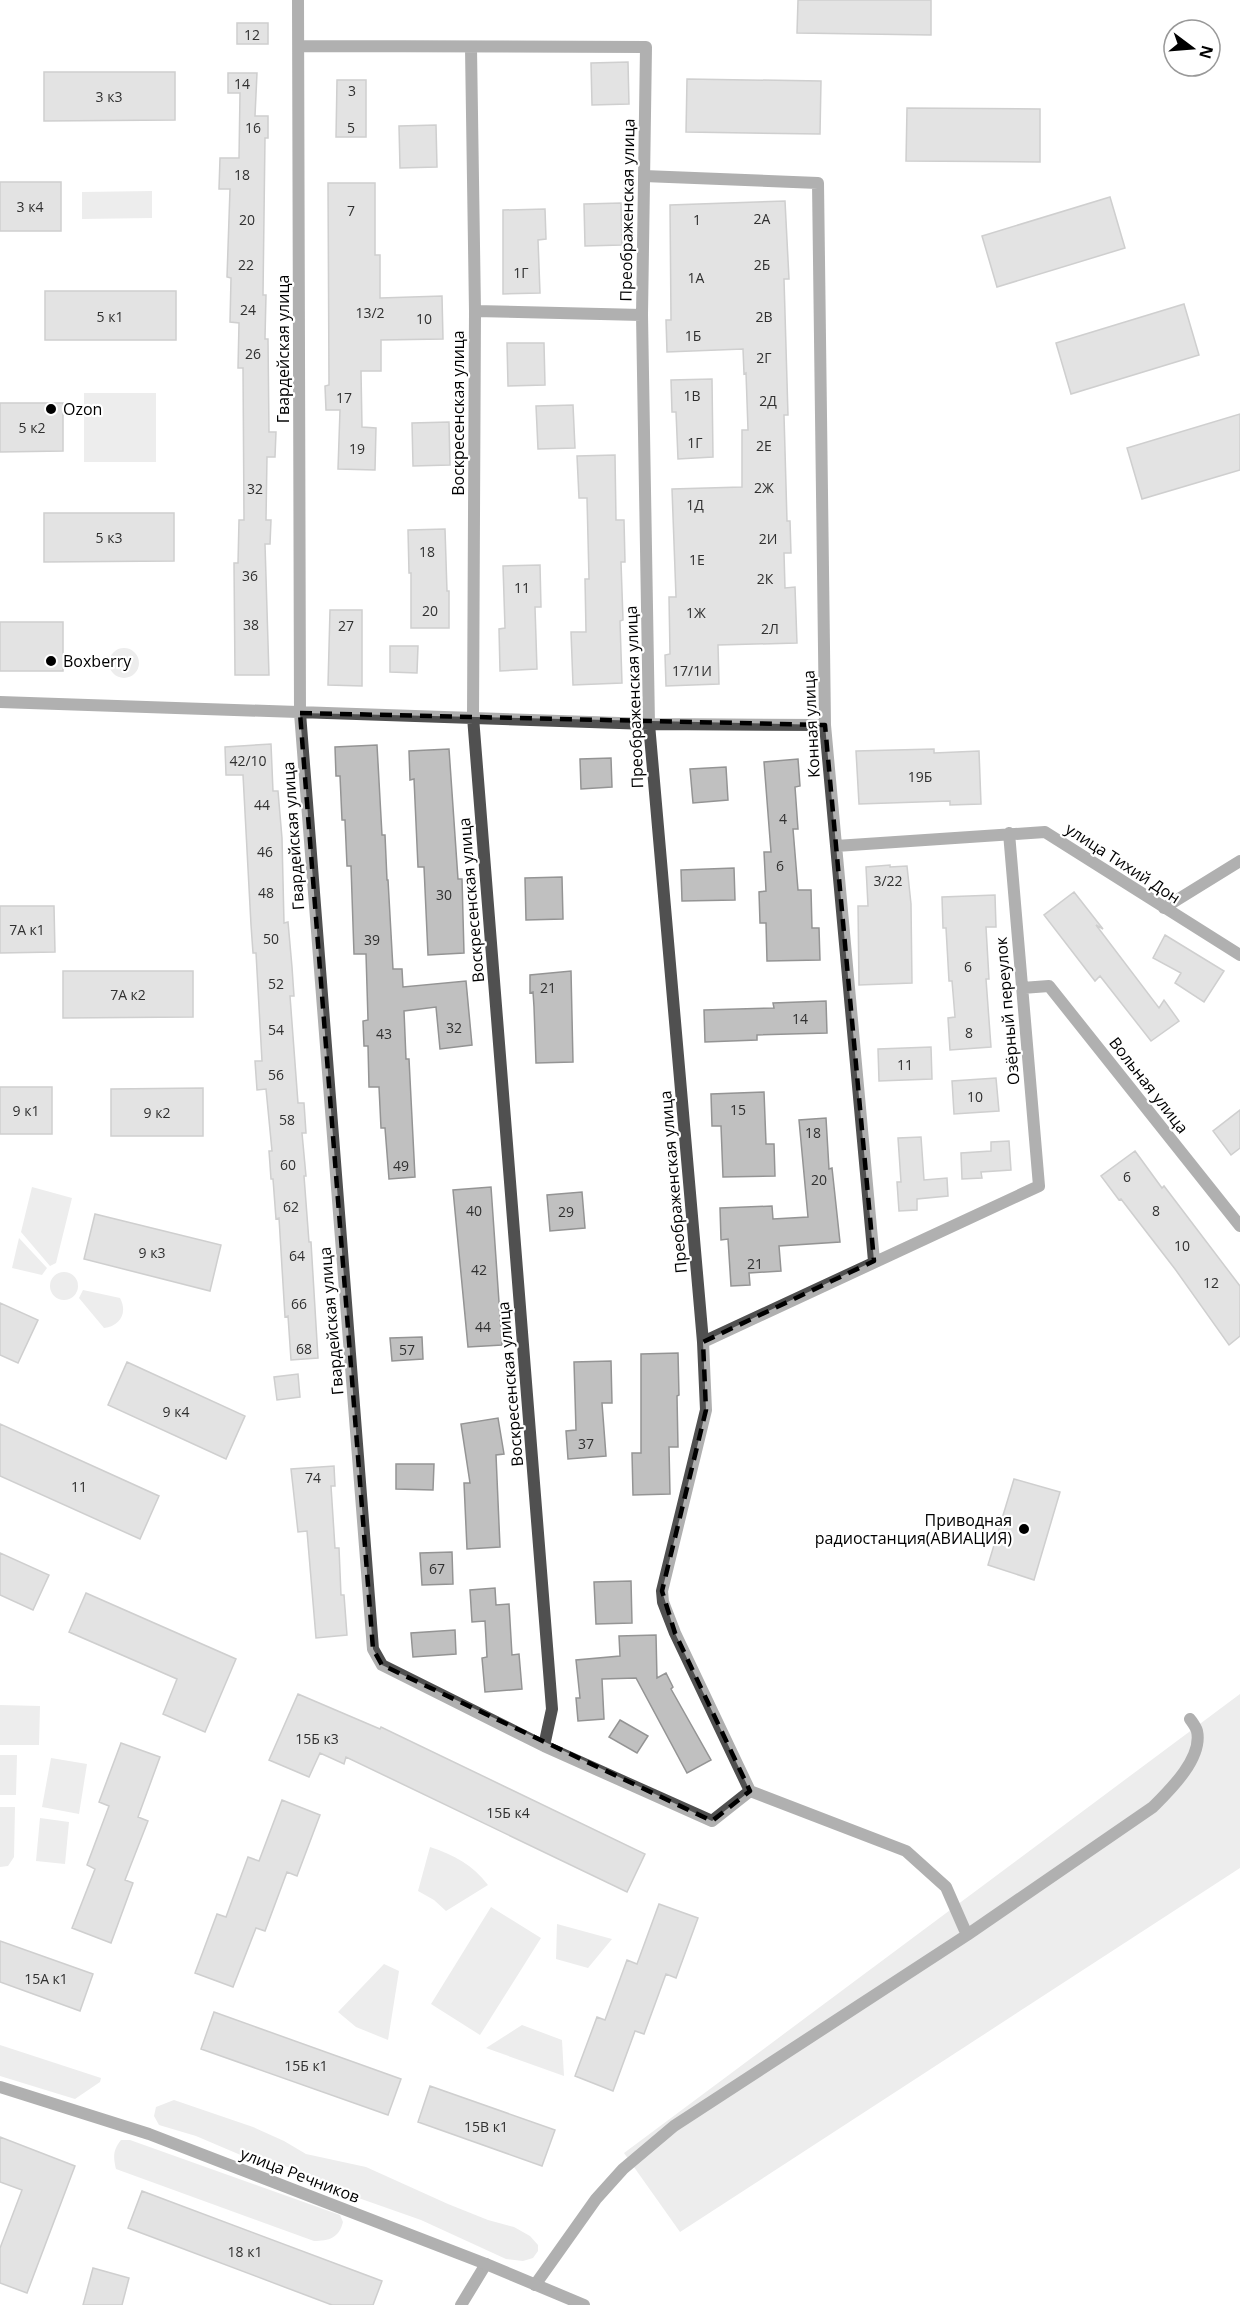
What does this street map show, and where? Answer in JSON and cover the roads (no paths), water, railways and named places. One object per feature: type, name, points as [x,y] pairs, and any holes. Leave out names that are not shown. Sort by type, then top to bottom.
[{"type":"street","name":"Гвардейская улица","points":[[298,0],[300,712],[373,1649],[382,1665],[544,1746]]},
{"type":"street","points":[[299,46],[471,48]]},
{"type":"street","name":"Преображенская улица","points":[[471,48],[646,47],[642,315],[649,724],[704,1342],[706,1410],[662,1591],[663,1602],[675,1633],[750,1791]]},
{"type":"street","name":"Воскресенская улица","points":[[471,48],[475,311],[473,717],[552,1709],[544,1746]]},
{"type":"street","name":"Конная улица","points":[[644,176],[818,183],[825,725],[874,1262]]},
{"type":"street","points":[[475,311],[642,315]]},
{"type":"street","points":[[0,702],[649,724],[825,725]]},
{"type":"street","name":"улица Тихий Дон","points":[[836,846],[1044,832],[1240,955]]},
{"type":"street","name":"Озёрный переулок","points":[[874,1262],[1038,1186],[1009,833]]},
{"type":"street","points":[[1164,908],[1240,861]]},
{"type":"street","name":"Вольная улица","points":[[1022,988],[1050,986],[1240,1226]]},
{"type":"street","points":[[704,1342],[874,1262]]},
{"type":"street","points":[[535,2285],[596,2199],[623,2169],[674,2126],[967,1935],[1153,1807],[1187,1769],[1195,1749],[1197,1732],[1190,1719]]},
{"type":"street","points":[[544,1746],[712,1821],[750,1791],[906,1851],[946,1887],[967,1935]]},
{"type":"street","name":"улица Речников","points":[[0,2087],[149,2134],[584,2305]]},
{"type":"street","points":[[461,2305],[486,2265]]},
{"type":"place","name":"Ozon","points":[[51,409]]},
{"type":"place","name":"Boxberry","points":[[51,661]]},
{"type":"place","name":"Приводная радиостанция(АВИАЦИЯ)","points":[[1024,1529]]}]
